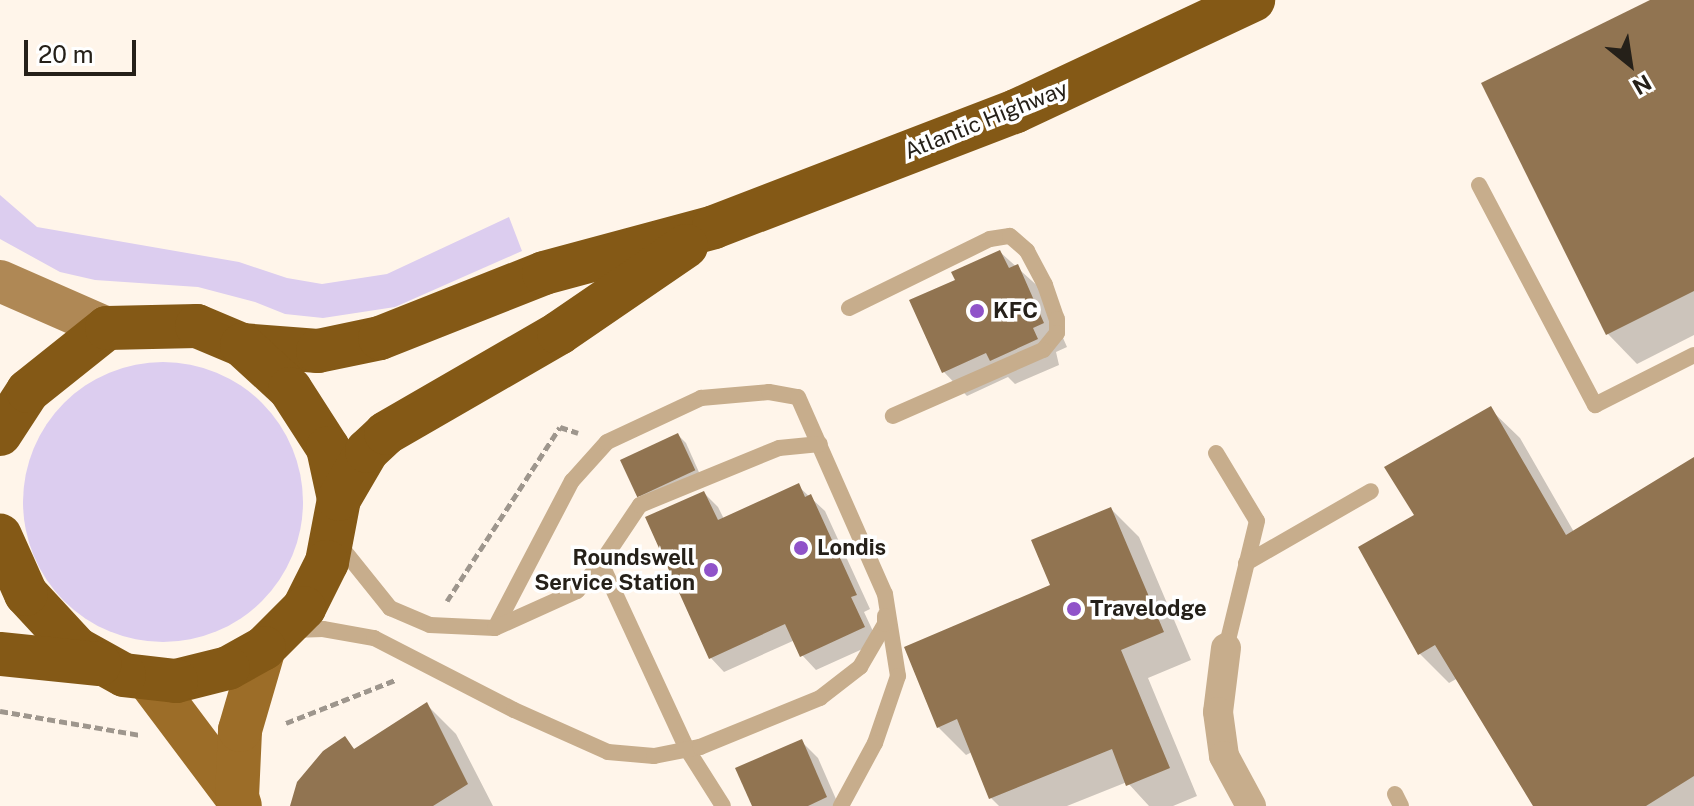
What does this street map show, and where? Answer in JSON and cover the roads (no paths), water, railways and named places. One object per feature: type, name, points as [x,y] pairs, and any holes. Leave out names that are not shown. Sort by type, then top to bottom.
[{"type":"highway","name":"Atlantic Highway","points":[[242,345],[318,351],[380,338],[544,273],[714,227],[1016,111],[1253,0]]},
{"type":"highway","name":"Atlantic Highway","points":[[335,517],[367,451],[386,433],[559,333],[714,227]]},
{"type":"highway","points":[[0,434],[28,391],[107,328],[197,326],[242,345],[270,368],[314,422],[328,448],[335,517],[327,562],[317,588],[274,639],[228,668],[203,677],[176,681],[149,680],[99,664],[0,654]]},
{"type":"highway","points":[[0,536],[26,594],[77,649],[99,664]]},
{"type":"main road","points":[[0,281],[107,328]]},
{"type":"main road","points":[[238,802],[240,730],[274,639]]},
{"type":"main road","points":[[149,680],[238,802]]},
{"type":"street","points":[[1226,648],[1218,712],[1224,756],[1251,806]]},
{"type":"lane","points":[[1479,185],[1595,405],[1694,355]]},
{"type":"lane","points":[[849,308],[990,239],[1010,236],[1027,251],[1045,285],[1057,319],[1057,333],[1043,350],[893,416]]},
{"type":"lane","points":[[495,628],[572,481],[607,442],[701,398],[769,392],[798,397],[885,594],[898,676],[875,743],[841,806]]},
{"type":"lane","points":[[335,517],[390,608],[430,625],[495,628],[577,591],[601,563],[640,505],[779,448],[820,444]]},
{"type":"lane","points":[[1216,453],[1257,521],[1226,648]]},
{"type":"lane","points":[[1246,563],[1371,491]]},
{"type":"lane","points":[[601,563],[687,749],[723,806]]},
{"type":"lane","points":[[274,639],[323,629],[374,638],[514,710],[608,752],[654,756],[687,749],[820,698],[860,667],[885,624],[885,594]]},
{"type":"place","name":"KFC","points":[[977,311]]},
{"type":"place","name":"Londis","points":[[801,548]]},
{"type":"place","name":"Roundswell Service Station","points":[[711,570]]},
{"type":"place","name":"Travelodge","points":[[1074,609]]}]
